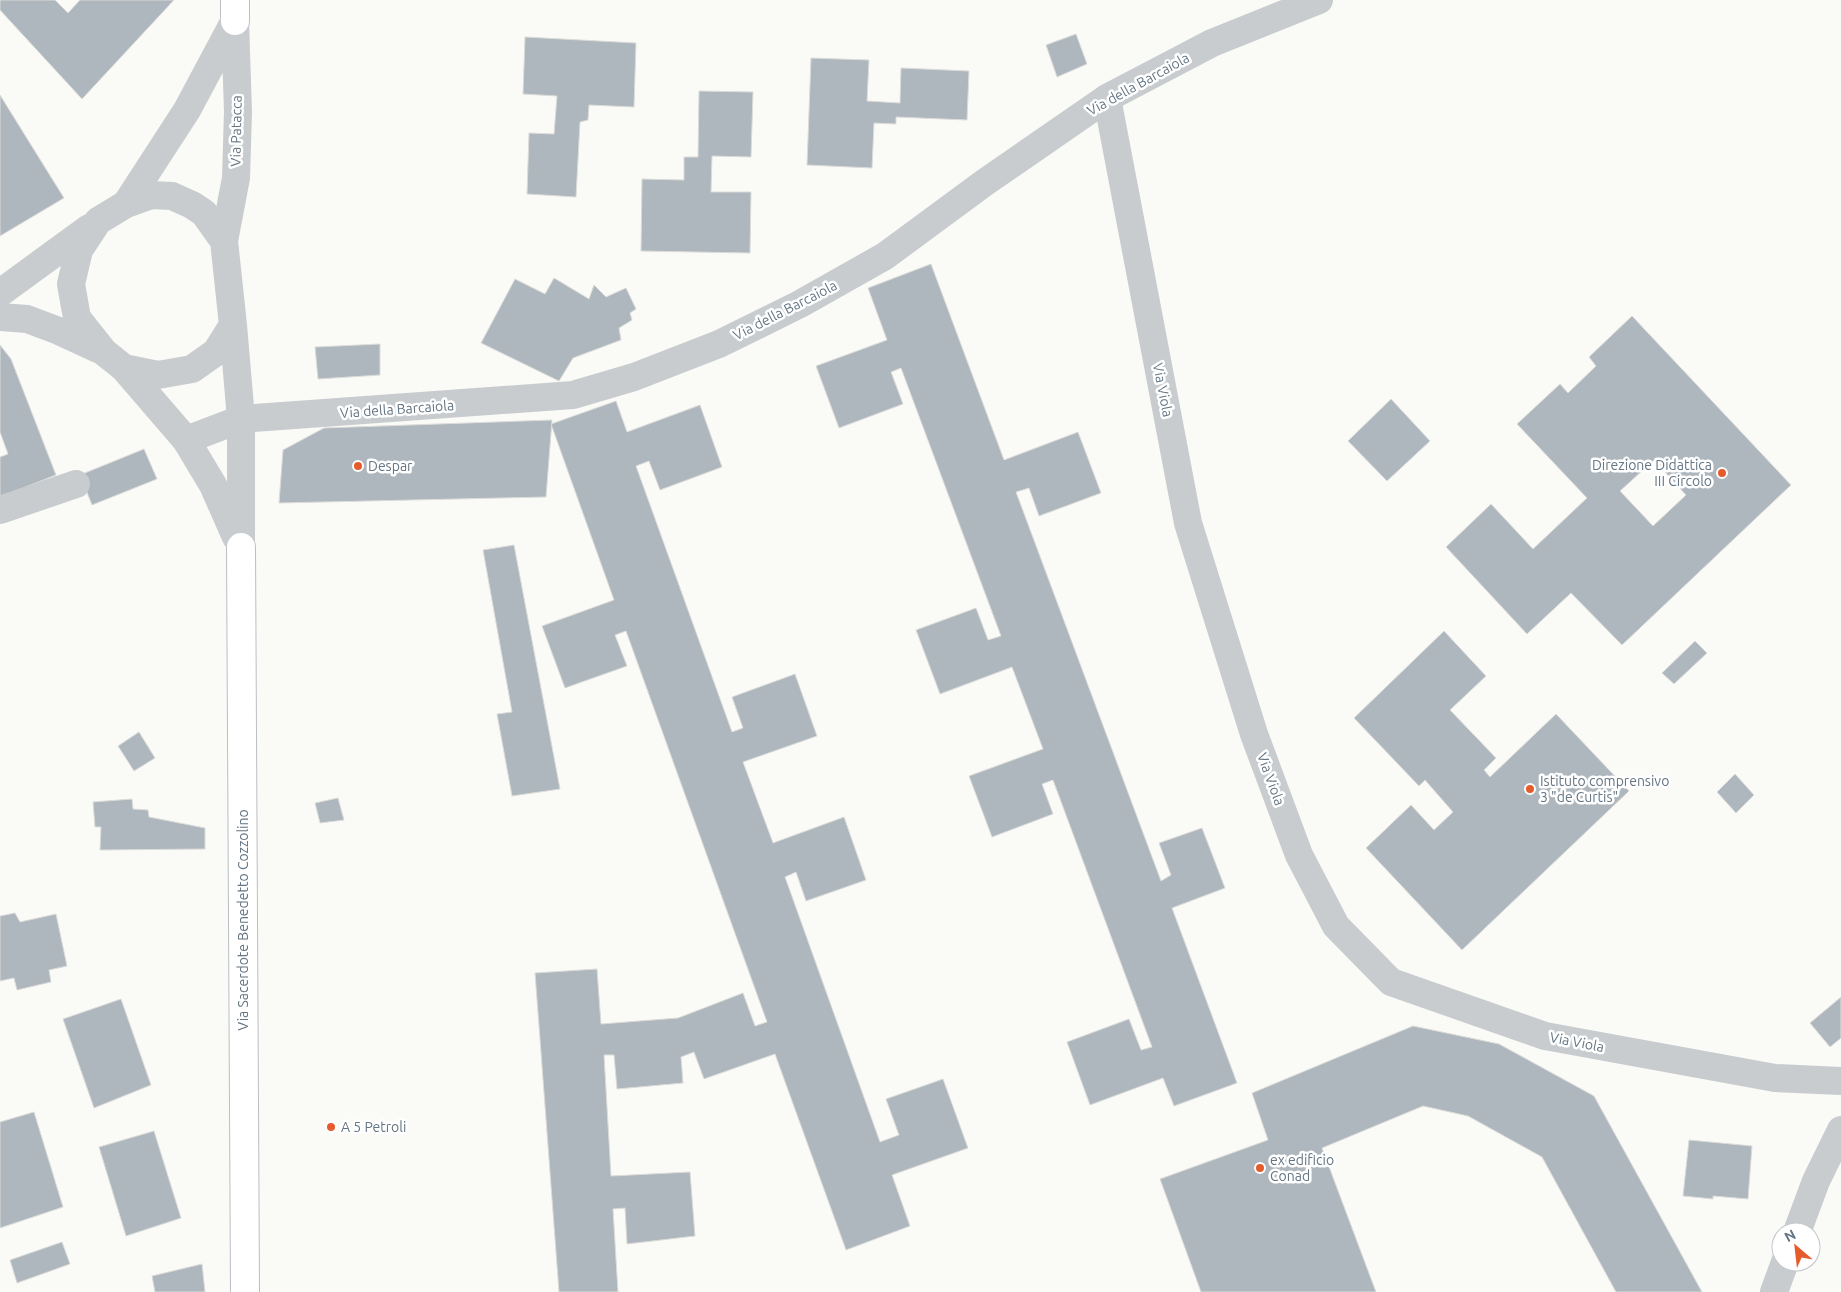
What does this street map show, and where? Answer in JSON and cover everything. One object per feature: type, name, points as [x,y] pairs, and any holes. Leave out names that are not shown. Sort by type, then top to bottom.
[{"type":"main road","name":"Via Sacerdote Benedetto Cozzolino","points":[[241,547],[245,1292]]},
{"type":"street","name":"Via della Barcaiola","points":[[186,440],[241,419],[573,395],[634,377],[719,344],[800,304],[886,256],[984,184],[1107,98],[1212,43],[1319,0]]},
{"type":"street","name":"Via Patacca","points":[[126,204],[187,110],[235,11]]},
{"type":"street","name":"Via Patacca","points":[[224,241],[236,178],[238,112],[235,11]]},
{"type":"street","name":"Via Viola","points":[[1107,98],[1188,523],[1254,734],[1299,855],[1336,926],[1391,982],[1545,1036],[1775,1078],[1841,1081]]},
{"type":"street","points":[[0,293],[98,221],[126,204],[151,195],[172,196],[204,213],[224,241],[233,325],[216,352],[192,369],[158,375],[114,360],[58,331],[27,319],[0,317]]},
{"type":"street","points":[[98,221],[79,250],[71,284],[77,318],[114,360]]},
{"type":"street","name":"Via Sacerdote Benedetto Cozzolino","points":[[233,325],[241,419],[241,547]]},
{"type":"street","name":"Via Sacerdote Benedetto Cozzolino","points":[[114,360],[186,440],[213,485],[241,547]]},
{"type":"street","points":[[0,510],[76,484]]},
{"type":"street","points":[[1801,1222],[1816,1181],[1841,1130]]},
{"type":"street","points":[[1774,1292],[1781,1272]]},
{"type":"building","points":[[0,0],[55,0],[68,13],[80,0],[174,0],[82,99],[0,10]]},
{"type":"building","points":[[1076,34],[1087,64],[1057,77],[1046,45]]},
{"type":"building","points":[[525,37],[636,43],[634,107],[589,105],[588,120],[580,122],[576,197],[527,194],[529,133],[554,134],[557,96],[523,94]]},
{"type":"building","points":[[811,58],[869,60],[867,101],[900,103],[901,68],[969,71],[967,120],[896,117],[896,124],[874,123],[872,168],[807,165]]},
{"type":"building","points":[[699,91],[753,92],[751,157],[712,156],[711,192],[751,192],[750,253],[641,251],[642,179],[684,180],[684,157],[698,157]]},
{"type":"building","points":[[0,95],[64,198],[0,236]]},
{"type":"building","points":[[931,264],[1004,460],[1078,432],[1101,493],[1039,516],[1029,488],[1016,492],[1161,881],[1171,875],[1159,843],[1202,828],[1225,888],[1172,908],[1237,1083],[1174,1106],[1163,1078],[1090,1105],[1067,1042],[1129,1019],[1141,1050],[1152,1047],[1053,780],[1042,784],[1053,814],[992,837],[969,776],[1043,749],[1012,667],[940,694],[916,630],[976,608],[988,640],[1001,636],[901,368],[891,372],[903,404],[839,428],[816,366],[887,340],[868,288]]},
{"type":"building","points":[[554,278],[589,299],[594,285],[606,297],[626,288],[636,309],[630,313],[632,320],[619,328],[621,340],[573,358],[559,381],[481,343],[515,279],[545,294]]},
{"type":"building","name":"Direzione Didattica III Circolo","points":[[1632,316],[1791,485],[1622,645],[1571,593],[1527,634],[1446,547],[1491,504],[1533,549],[1587,498],[1517,424],[1560,384],[1568,393],[1596,366],[1589,357]],"holes":[[[1654,460],[1686,495],[1653,526],[1620,491]]]},
{"type":"building","points":[[380,344],[380,375],[318,379],[315,347]]},
{"type":"building","points":[[0,345],[11,359],[56,475],[0,497],[0,457],[8,454],[0,432]]},
{"type":"building","points":[[1391,399],[1430,441],[1387,481],[1348,441]]},
{"type":"building","points":[[616,401],[627,432],[700,405],[722,467],[660,490],[649,461],[636,466],[732,732],[743,728],[732,697],[795,674],[817,736],[743,762],[773,843],[844,817],[866,880],[806,901],[796,872],[785,877],[880,1142],[899,1135],[886,1099],[943,1079],[968,1148],[892,1175],[910,1226],[846,1250],[775,1054],[704,1079],[694,1052],[681,1057],[683,1083],[617,1089],[614,1055],[604,1055],[611,1176],[690,1172],[695,1236],[627,1244],[625,1208],[613,1209],[618,1292],[559,1292],[535,973],[597,969],[601,1024],[678,1018],[743,993],[755,1026],[767,1022],[626,631],[615,635],[627,666],[565,688],[542,626],[614,600],[551,424]]},
{"type":"building","points":[[552,420],[546,497],[279,503],[283,450],[324,428]]},
{"type":"building","points":[[144,449],[157,479],[92,505],[80,475]]},
{"type":"building","points":[[514,545],[560,789],[512,796],[497,714],[512,712],[483,550]]},
{"type":"building","name":"Istituto comprensivo 3 \"de Curtis\"","points":[[1444,631],[1486,676],[1450,710],[1496,758],[1484,770],[1490,777],[1556,714],[1629,791],[1462,950],[1366,848],[1411,805],[1434,830],[1453,812],[1425,780],[1419,786],[1354,718]]},
{"type":"building","points":[[1695,641],[1707,653],[1674,684],[1662,673]]},
{"type":"building","points":[[139,732],[155,758],[134,771],[118,746]]},
{"type":"building","points":[[1735,774],[1754,795],[1736,813],[1717,792]]},
{"type":"building","points":[[338,798],[344,820],[320,823],[315,803]]},
{"type":"building","points":[[132,799],[133,809],[148,810],[149,817],[205,828],[205,849],[100,850],[101,827],[95,827],[93,802]]},
{"type":"building","points":[[15,913],[20,922],[56,914],[67,966],[49,970],[51,982],[17,990],[14,978],[0,981],[0,916]]},
{"type":"building","points":[[1841,997],[1841,1038],[1830,1047],[1810,1023]]},
{"type":"building","points":[[121,999],[151,1085],[94,1108],[63,1019]]},
{"type":"building","name":"ex edificio Conad","points":[[1413,1026],[1499,1044],[1594,1096],[1702,1292],[1616,1292],[1542,1157],[1468,1116],[1423,1106],[1322,1148],[1376,1292],[1201,1292],[1160,1179],[1268,1140],[1252,1093]]},
{"type":"building","points":[[34,1112],[63,1207],[0,1228],[0,1122]]},
{"type":"building","points":[[154,1131],[181,1218],[126,1236],[99,1147]]},
{"type":"building","points":[[1689,1140],[1752,1146],[1748,1199],[1713,1196],[1713,1199],[1683,1196]]},
{"type":"building","points":[[62,1242],[70,1264],[17,1283],[10,1260]]},
{"type":"building","points":[[202,1264],[205,1292],[155,1292],[152,1276]]},
{"type":"place","name":"Despar","points":[[358,466]]},
{"type":"place","name":"Direzione Didattica III Circolo","points":[[1722,473]]},
{"type":"place","name":"Istituto comprensivo 3 \"de Curtis\"","points":[[1530,789]]},
{"type":"place","name":"A 5 Petroli","points":[[331,1127]]},
{"type":"place","name":"ex edificio Conad","points":[[1260,1168]]}]
